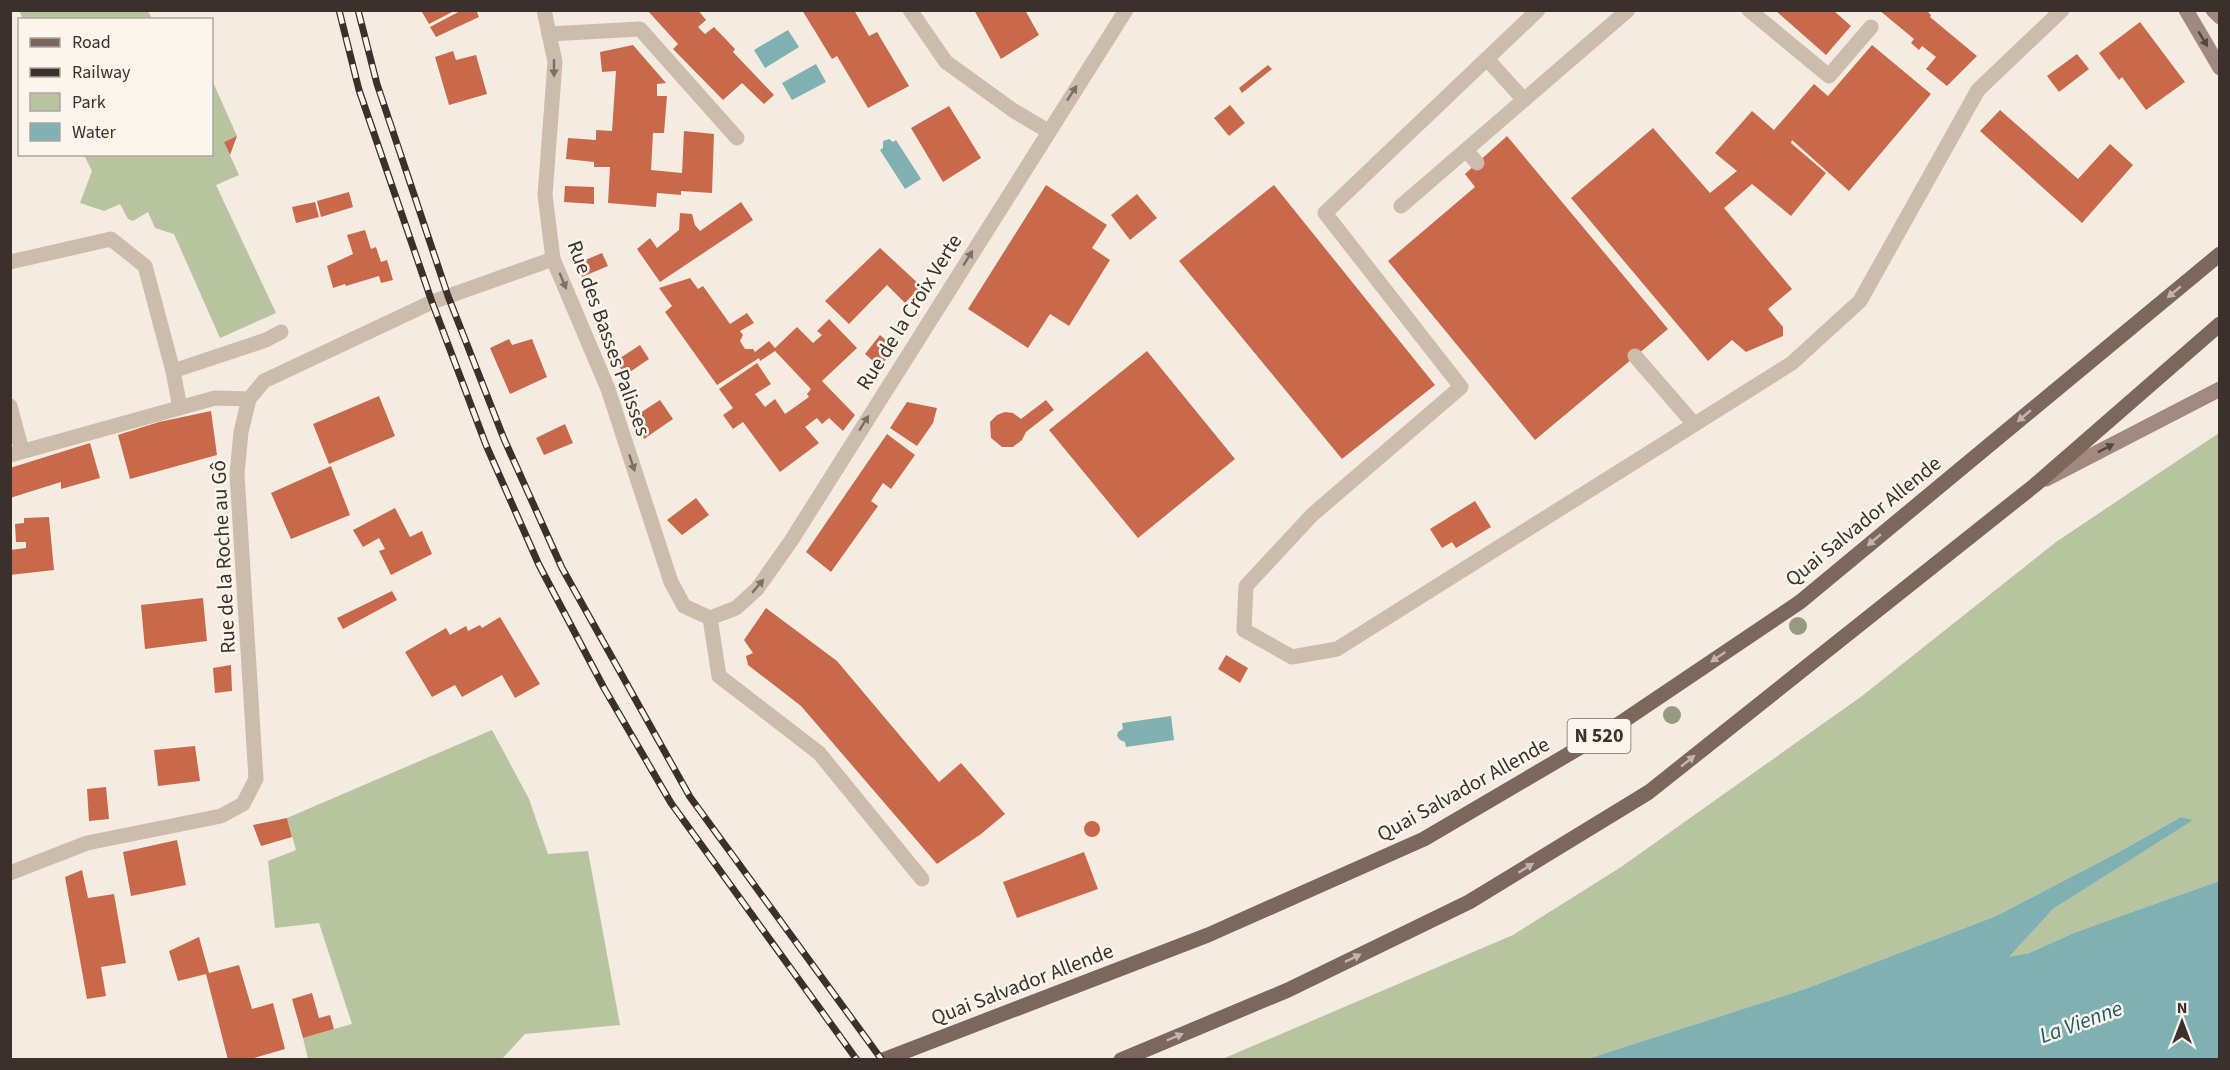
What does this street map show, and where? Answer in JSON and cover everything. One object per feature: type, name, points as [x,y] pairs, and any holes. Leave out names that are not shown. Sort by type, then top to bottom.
[{"type":"main road","points":[[2186,10],[2220,68]]},
{"type":"main road","points":[[2213,10],[2220,17]]},
{"type":"main road","name":"Quai Salvador Allende","points":[[884,1059],[1208,935],[1424,839],[1613,728],[1800,602],[2220,254]]},
{"type":"main road","points":[[1121,1059],[1288,990],[1469,902],[1649,792],[2035,484],[2220,324]]},
{"type":"main road","points":[[2035,484],[2220,389]]},
{"type":"street","name":"Rue des Basses Palisses","points":[[544,10],[555,62],[545,195],[553,259],[608,390],[671,582],[684,606],[711,618]]},
{"type":"street","points":[[910,10],[946,62],[1014,111],[1048,131]]},
{"type":"street","name":"Rue de la Croix Verte","points":[[711,618],[736,608],[757,589],[790,541],[1126,10]]},
{"type":"street","points":[[1538,10],[1325,213],[1461,387],[1312,515],[1246,586],[1244,630],[1292,657],[1336,649],[1792,363],[1860,301],[1978,90],[2062,10]]},
{"type":"street","points":[[1401,206],[1628,10]]},
{"type":"street","points":[[1749,10],[1829,76],[1871,27]]},
{"type":"street","points":[[549,34],[640,29],[736,138]]},
{"type":"street","points":[[1487,59],[1524,100]]},
{"type":"street","points":[[1466,150],[1477,163]]},
{"type":"street","points":[[10,262],[111,239],[145,266],[180,408]]},
{"type":"street","points":[[10,406],[16,453],[215,398],[249,399],[264,381],[421,307],[553,259]]},
{"type":"street","points":[[172,371],[266,340],[281,332]]},
{"type":"street","points":[[1635,356],[1694,424]]},
{"type":"street","name":"Rue de la Roche au Gô","points":[[10,873],[87,843],[221,816],[243,804],[256,779],[237,474],[241,432],[249,399]]},
{"type":"street","points":[[711,618],[719,676],[819,753],[922,879]]},
{"type":"green space","points":[[19,11],[148,11],[152,18],[22,18]]},
{"type":"green space","points":[[213,82],[237,136],[224,142],[239,175],[216,185],[276,313],[220,338],[174,234],[155,228],[148,212],[133,221],[128,219],[120,204],[104,211],[80,203],[92,171],[84,156],[213,156]]},
{"type":"green space","points":[[2219,433],[2219,881],[2076,932],[2029,953],[2008,958],[2053,909],[2192,820],[2181,817],[1996,916],[1805,989],[1587,1059],[1220,1060],[1513,935],[1621,867],[1862,696],[2056,542]]},
{"type":"green space","points":[[492,730],[529,799],[548,854],[588,851],[620,1025],[525,1034],[502,1059],[308,1059],[303,1038],[352,1024],[319,923],[275,928],[268,861],[296,850],[287,818]]},
{"type":"water","points":[[788,30],[799,47],[765,68],[754,50]]},
{"type":"water","points":[[816,64],[826,82],[792,100],[782,83]]},
{"type":"water","points":[[889,139],[893,142],[896,140],[921,179],[905,189],[880,150],[883,148],[883,141]]},
{"type":"water","points":[[1171,716],[1174,740],[1126,747],[1125,742],[1117,736],[1118,732],[1123,729],[1122,723]]},
{"type":"water","name":"La Vienne","points":[[2181,817],[2193,820],[2053,909],[2009,957],[2029,953],[2076,932],[2219,881],[2219,1059],[1587,1059],[1805,989],[1996,916]]},
{"type":"building","points":[[424,10],[456,10],[429,24],[422,12]]},
{"type":"building","points":[[462,10],[476,10],[479,17],[436,37],[430,27]]},
{"type":"building","points":[[647,10],[698,10],[706,20],[698,27],[705,34],[714,27],[735,49],[733,52],[774,95],[764,104],[742,83],[723,100],[673,49],[678,44]]},
{"type":"building","points":[[802,10],[854,10],[869,36],[877,32],[909,86],[868,108],[837,56],[832,59]]},
{"type":"building","points":[[974,10],[1025,10],[1039,35],[1001,59]]},
{"type":"building","points":[[1775,10],[1833,10],[1851,26],[1826,55]]},
{"type":"building","points":[[1879,10],[1926,10],[1931,15],[1930,17],[1977,56],[1947,86],[1926,69],[1936,57],[1922,46],[1919,50],[1911,43],[1914,39]]},
{"type":"building","points":[[2140,22],[2185,82],[2146,110],[2122,77],[2119,80],[2099,53]]},
{"type":"building","points":[[633,45],[666,83],[657,84],[657,96],[667,96],[664,133],[653,133],[651,170],[682,173],[684,131],[714,134],[712,193],[681,191],[681,195],[657,193],[656,207],[608,203],[610,167],[594,167],[594,162],[566,159],[568,138],[596,140],[596,130],[612,131],[616,71],[602,72],[600,52]]},
{"type":"building","points":[[1872,45],[1931,94],[1849,191],[1792,140],[1791,143],[1826,173],[1791,216],[1752,184],[1724,208],[1792,289],[1768,309],[1783,327],[1783,336],[1746,352],[1732,340],[1708,361],[1571,198],[1653,128],[1710,193],[1737,171],[1715,153],[1752,111],[1774,130],[1814,84],[1828,96]]},
{"type":"building","points":[[453,51],[456,60],[476,55],[487,94],[449,105],[435,57]]},
{"type":"building","points":[[2077,54],[2089,69],[2059,92],[2047,76]]},
{"type":"building","points":[[1268,65],[1272,69],[1242,93],[1239,88]]},
{"type":"building","points":[[1230,105],[1245,123],[1229,136],[1214,118]]},
{"type":"building","points":[[949,106],[981,158],[943,182],[911,128]]},
{"type":"building","points":[[2000,110],[2078,179],[2110,144],[2133,165],[2082,223],[1980,131]]},
{"type":"building","points":[[237,136],[230,155],[224,142]]},
{"type":"building","points":[[1507,136],[1668,329],[1535,440],[1388,261],[1475,187],[1465,174]]},
{"type":"building","points":[[1046,185],[1107,225],[1092,248],[1110,260],[1069,326],[1050,314],[1028,348],[968,309]]},
{"type":"building","points":[[1274,185],[1435,385],[1342,459],[1179,261]]},
{"type":"building","points":[[565,186],[594,187],[594,204],[564,202]]},
{"type":"building","points":[[349,192],[353,207],[321,217],[317,201]]},
{"type":"building","points":[[1137,194],[1157,218],[1130,240],[1111,215]]},
{"type":"building","points":[[315,202],[319,217],[296,223],[292,207]]},
{"type":"building","points":[[741,202],[753,220],[660,282],[637,249],[650,238],[657,248],[679,230],[680,213],[692,214],[695,225],[700,231]]},
{"type":"building","points":[[365,230],[371,249],[376,247],[381,262],[387,260],[393,280],[381,283],[379,276],[333,288],[327,266],[353,254],[347,235]]},
{"type":"building","points":[[880,248],[921,286],[905,303],[887,285],[849,324],[825,301]]},
{"type":"building","points":[[602,253],[608,266],[582,277],[576,264]]},
{"type":"building","points":[[690,278],[698,289],[703,286],[730,324],[747,313],[754,323],[740,331],[743,335],[740,341],[745,349],[753,349],[755,352],[769,341],[775,348],[797,327],[813,343],[822,335],[817,331],[829,319],[857,348],[822,381],[855,415],[843,431],[829,418],[822,424],[817,418],[805,427],[819,443],[780,472],[743,422],[733,429],[723,415],[733,408],[719,389],[757,363],[771,384],[755,394],[765,407],[775,399],[785,414],[809,397],[807,394],[811,389],[775,351],[760,361],[759,358],[717,385],[665,312],[672,306],[659,288]]},
{"type":"building","points":[[880,335],[893,347],[881,368],[865,354]]},
{"type":"building","points":[[509,339],[512,345],[532,339],[547,377],[510,394],[490,348]]},
{"type":"building","points":[[640,345],[649,359],[624,376],[617,360]]},
{"type":"building","points":[[1147,351],[1235,459],[1138,538],[1049,430]]},
{"type":"building","points":[[379,396],[395,436],[329,464],[313,424]]},
{"type":"building","points":[[660,400],[673,419],[644,439],[637,415]]},
{"type":"building","points":[[1046,400],[1054,410],[1026,432],[1022,440],[1013,447],[1002,447],[991,438],[990,422],[997,415],[1005,412],[1013,413],[1021,419]]},
{"type":"building","points":[[907,402],[937,408],[933,423],[917,446],[890,428]]},
{"type":"building","points":[[211,411],[217,455],[130,479],[118,435],[159,422]]},
{"type":"building","points":[[565,424],[573,443],[544,455],[536,438]]},
{"type":"building","points":[[887,434],[915,455],[891,489],[883,483],[871,501],[878,506],[831,572],[806,552]]},
{"type":"building","points":[[90,443],[100,478],[61,489],[61,482],[10,498],[10,468]]},
{"type":"building","points":[[331,466],[350,515],[291,539],[271,493]]},
{"type":"building","points":[[696,498],[709,515],[682,535],[667,520]]},
{"type":"building","points":[[1475,501],[1491,527],[1456,548],[1452,542],[1442,548],[1430,529]]},
{"type":"building","points":[[395,508],[410,537],[422,531],[432,554],[391,575],[379,551],[385,549],[379,538],[363,547],[353,530]]},
{"type":"building","points":[[49,517],[54,570],[10,575],[10,550],[26,548],[26,542],[16,542],[15,524],[24,523],[24,518]]},
{"type":"building","points":[[392,591],[397,600],[343,629],[337,618]]},
{"type":"building","points":[[203,598],[207,641],[145,649],[141,605]]},
{"type":"building","points":[[766,608],[837,661],[939,782],[961,763],[1005,814],[981,834],[937,864],[801,706],[748,665],[746,656],[753,653],[744,640]]},
{"type":"building","points":[[500,617],[540,684],[515,698],[502,675],[462,697],[455,685],[432,697],[405,652],[446,628],[450,635],[466,626],[468,631],[480,625],[482,628]]},
{"type":"building","points":[[1226,655],[1248,668],[1240,683],[1218,669]]},
{"type":"building","points":[[231,665],[232,691],[215,693],[213,668]]},
{"type":"building","points":[[195,746],[200,781],[158,786],[154,750]]},
{"type":"building","points":[[106,787],[109,819],[89,821],[87,789]]},
{"type":"building","points":[[287,818],[292,837],[261,846],[253,825]]},
{"type":"building","points":[[1089,821],[1095,821],[1100,829],[1098,835],[1089,837],[1084,832],[1084,826]]},
{"type":"building","points":[[177,840],[186,885],[131,896],[123,852]]},
{"type":"building","points":[[1084,852],[1098,889],[1017,918],[1003,882]]},
{"type":"building","points":[[82,870],[88,898],[114,894],[126,963],[101,967],[106,996],[87,999],[65,877]]},
{"type":"building","points":[[199,937],[209,973],[239,965],[252,1009],[273,1003],[285,1049],[247,1060],[228,1060],[206,974],[178,981],[169,951]]},
{"type":"building","points":[[312,993],[319,1018],[330,1015],[334,1029],[303,1038],[292,999]]},
{"type":"railway","points":[[339,10],[359,90],[432,302],[486,445],[539,565],[604,688],[671,803],[857,1060]]},
{"type":"railway","points":[[358,10],[377,84],[448,296],[504,439],[562,568],[690,797],[882,1060]]}]
